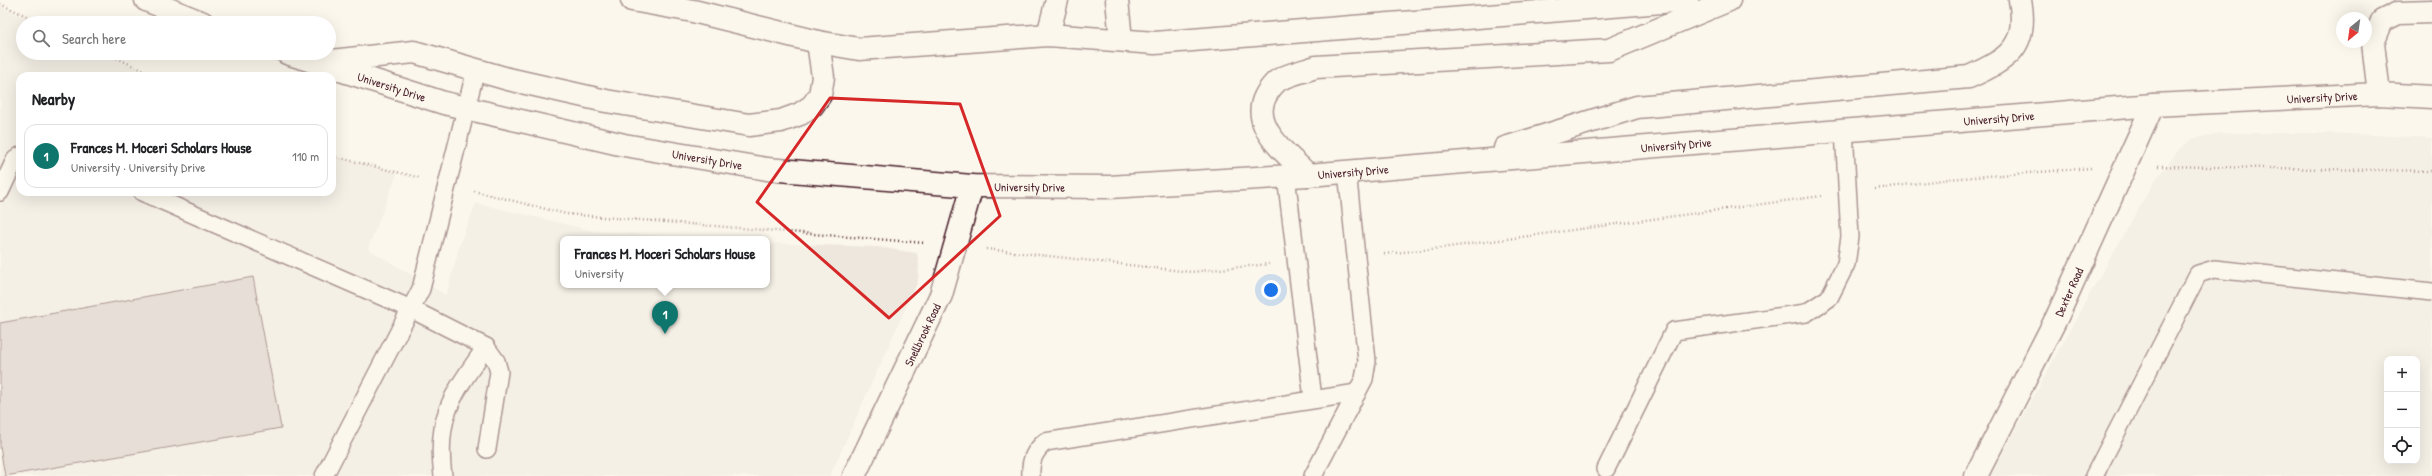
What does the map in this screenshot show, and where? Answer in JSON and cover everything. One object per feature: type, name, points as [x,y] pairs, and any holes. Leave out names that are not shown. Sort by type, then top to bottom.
[{"type":"main road","points":[[146,0],[186,16]]},
{"type":"main road","points":[[632,0],[694,11],[818,42],[859,49],[1048,35],[1155,43],[1687,0]]},
{"type":"main road","points":[[1048,35],[1057,0]]},
{"type":"main road","points":[[1117,0],[1120,40]]},
{"type":"main road","points":[[1308,175],[1270,136],[1260,119],[1265,99],[1276,81],[1316,67],[1609,50],[1728,0]]},
{"type":"main road","points":[[1466,160],[1637,107],[1969,77],[1997,64],[2017,45],[2023,32],[2023,17],[2020,0]]},
{"type":"main road","points":[[2379,94],[2373,43],[2382,21],[2398,13],[2432,12]]},
{"type":"main road","points":[[336,60],[414,52],[606,101],[749,125],[782,121],[800,114],[812,106],[820,95],[823,77],[818,42]]},
{"type":"main road","name":"University Drive","points":[[309,60],[379,84],[467,109],[624,145],[736,164],[816,174],[972,186],[1109,187],[1308,175],[1466,160],[2153,105],[2379,94],[2432,97]]},
{"type":"main road","points":[[315,62],[335,60]]},
{"type":"main road","name":"Dexter Road","points":[[1976,476],[2057,317],[2153,105]]},
{"type":"main road","name":"Snellbrook Road","points":[[854,476],[941,295],[972,186]]},
{"type":"lane","points":[[324,476],[421,289],[430,244],[467,109],[476,69]]},
{"type":"lane","points":[[1606,469],[1674,331],[1806,313],[1830,298],[1846,264],[1850,237],[1844,130]]},
{"type":"lane","points":[[0,192],[16,159]]},
{"type":"lane","points":[[1313,476],[1364,379],[1366,361],[1347,171]]},
{"type":"lane","points":[[1286,176],[1313,399]]},
{"type":"lane","points":[[151,196],[411,309],[486,347],[496,361],[498,372],[487,449]]},
{"type":"lane","points":[[2094,476],[2198,274],[2214,269],[2428,292]]},
{"type":"lane","points":[[443,476],[440,450],[445,413],[455,391],[486,347]]},
{"type":"lane","points":[[1031,476],[1031,462],[1035,451],[1045,442],[1357,393]]},
{"type":"path","points":[[0,4],[27,16]]},
{"type":"path","points":[[121,60],[146,72]]},
{"type":"highlighted area","points":[[830,98],[960,104],[1000,216],[889,318],[757,202]]},
{"type":"shaded area","points":[[0,6],[22,16],[16,16],[16,60],[118,60],[144,72],[16,72],[16,196],[336,196],[336,157],[398,172],[368,249],[446,295],[461,240],[476,203],[595,231],[665,236],[560,236],[560,288],[770,288],[770,243],[877,247],[917,253],[919,264],[918,281],[830,476],[0,476]]},
{"type":"shaded area","points":[[2219,133],[2332,133],[2432,138],[2432,476],[1990,476],[2090,293],[2155,180],[2180,148],[2192,139]]},
{"type":"building","points":[[253,277],[281,428],[5,476],[0,447],[0,323]]},
{"type":"place","name":"Frances M. Moceri Scholars House","points":[[665,334]]}]
